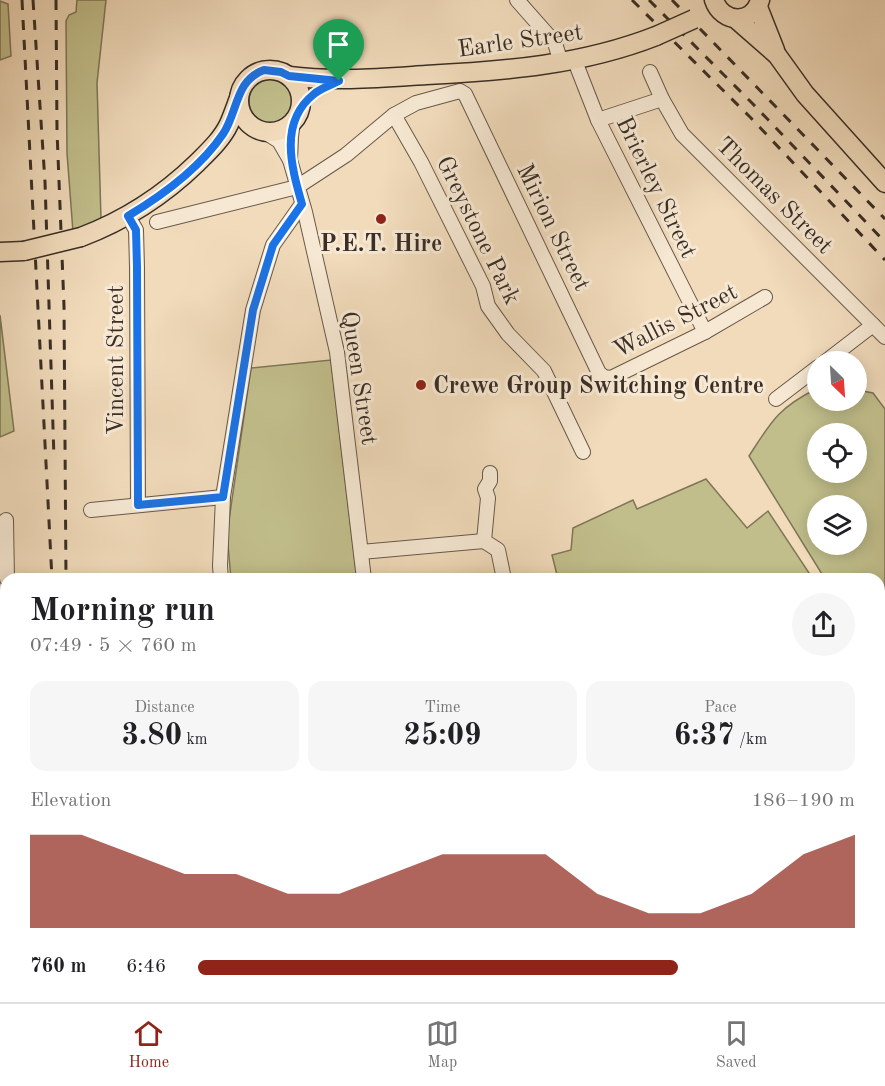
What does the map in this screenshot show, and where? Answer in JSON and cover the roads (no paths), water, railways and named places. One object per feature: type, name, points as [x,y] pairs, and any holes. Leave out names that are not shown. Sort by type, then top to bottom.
[{"type":"main road","name":"Earle Street","points":[[289,76],[339,81],[498,71],[569,62],[656,36],[697,17],[713,0]]},
{"type":"main road","points":[[713,0],[719,10],[777,55],[805,94],[885,183]]},
{"type":"main road","points":[[732,18],[751,15],[760,2]]},
{"type":"main road","points":[[760,2],[777,55]]},
{"type":"main road","name":"Earle Street","points":[[697,17],[732,18]]},
{"type":"main road","points":[[0,252],[24,251],[81,237],[128,216],[152,201],[178,181],[215,146],[237,133],[280,130],[296,115],[299,91],[289,76],[272,70],[256,73],[243,84],[229,125],[215,146]]},
{"type":"main road","name":"Earle Street","points":[[296,115],[315,93],[339,81]]},
{"type":"main road","points":[[239,98],[242,116],[260,130]]},
{"type":"street","name":"Brierley Street","points":[[518,0],[569,62],[578,69],[598,120],[705,332]]},
{"type":"street","name":"Thomas Street","points":[[650,72],[682,134],[885,337]]},
{"type":"street","name":"Earle Street","points":[[158,222],[297,187],[346,155],[394,115],[416,103],[460,91],[465,94]]},
{"type":"street","name":"Mirion Street","points":[[465,94],[599,373],[604,377]]},
{"type":"street","points":[[598,120],[662,99]]},
{"type":"street","points":[[290,160],[291,137],[296,115]]},
{"type":"street","name":"Greystone Park","points":[[394,115],[421,162],[483,286],[488,306],[508,334],[544,371],[583,452]]},
{"type":"street","points":[[260,130],[279,141],[290,160]]},
{"type":"street","name":"Queen Street","points":[[290,160],[337,352],[364,573]]},
{"type":"street","points":[[221,573],[223,497],[253,310],[273,245],[302,204]]},
{"type":"street","name":"Vincent Street","points":[[128,216],[136,230],[138,505]]},
{"type":"street","name":"Wallis Street","points":[[604,377],[611,378],[705,332],[765,297]]},
{"type":"street","points":[[839,351],[873,325]]},
{"type":"street","points":[[776,399],[807,375]]},
{"type":"street","points":[[484,541],[488,498],[485,489],[490,481],[490,473]]},
{"type":"street","points":[[91,510],[223,497]]},
{"type":"street","points":[[6,520],[3,558],[6,573]]},
{"type":"street","points":[[362,552],[484,541],[498,550],[503,573]]},
{"type":"railway","points":[[22,0],[52,573]]},
{"type":"railway","points":[[33,0],[45,182],[54,458]]},
{"type":"railway","points":[[56,0],[57,131],[64,306],[66,573]]},
{"type":"railway","points":[[632,0],[750,117],[885,260]]},
{"type":"railway","points":[[649,0],[752,103],[885,242]]},
{"type":"railway","points":[[672,0],[885,219]]},
{"type":"place","name":"P.E.T. Hire","points":[[381,219]]},
{"type":"place","name":"Crewe Group Switching Centre","points":[[421,385]]}]
